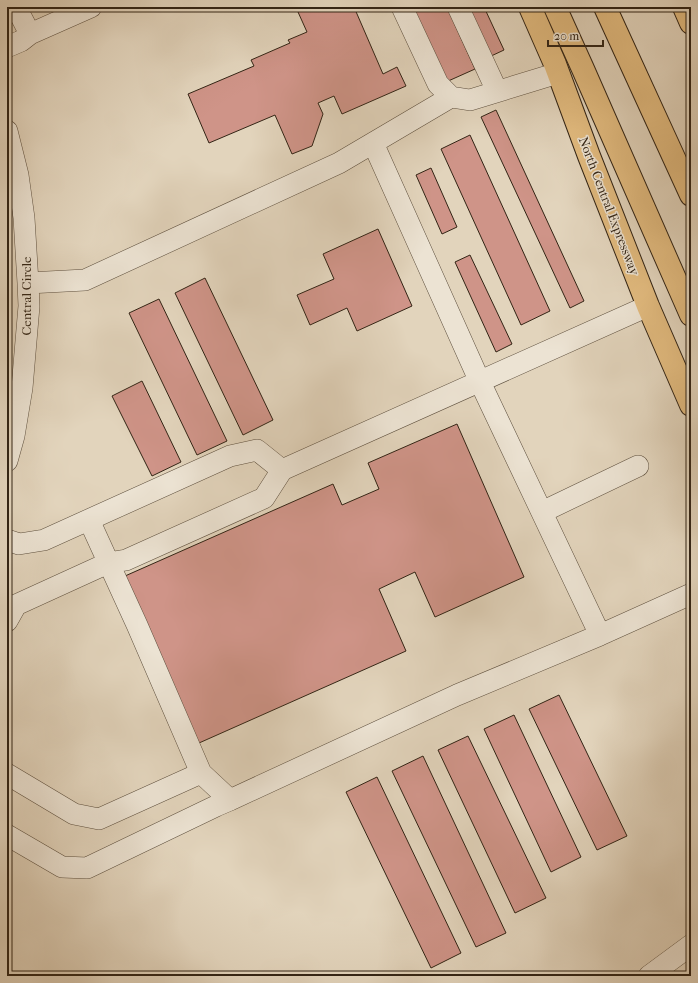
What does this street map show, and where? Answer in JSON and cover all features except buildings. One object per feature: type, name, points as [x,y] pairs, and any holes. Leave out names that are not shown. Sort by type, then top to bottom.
[{"type":"main road","name":"North Central Expressway","points":[[530,7],[558,72],[648,306],[691,405]]},
{"type":"main road","points":[[555,7],[691,315]]},
{"type":"main road","points":[[605,7],[691,196]]},
{"type":"main road","points":[[684,7],[691,23]]},
{"type":"street","points":[[16,7],[30,34]]},
{"type":"street","points":[[7,47],[21,41],[30,34],[91,7]]},
{"type":"street","points":[[402,7],[438,84],[451,97],[470,100],[558,72]]},
{"type":"street","points":[[458,7],[497,91]]},
{"type":"street","points":[[28,283],[86,280],[339,163],[451,97]]},
{"type":"street","name":"Central Circle","points":[[7,131],[18,175],[24,218],[29,306],[22,388],[14,436],[7,461]]},
{"type":"street","points":[[373,143],[480,382],[600,635]]},
{"type":"street","points":[[7,621],[16,605],[108,562],[126,560],[264,498],[282,470],[648,306]]},
{"type":"street","points":[[7,540],[19,544],[44,540],[230,456],[257,450],[282,470]]},
{"type":"street","points":[[542,512],[638,466]]},
{"type":"street","points":[[89,520],[137,625],[201,773],[230,800]]},
{"type":"street","points":[[7,835],[62,867],[87,868],[216,806],[457,695],[600,635],[691,594]]},
{"type":"street","points":[[7,774],[74,814],[99,819],[201,773]]},
{"type":"street","points":[[649,976],[691,945]]}]
